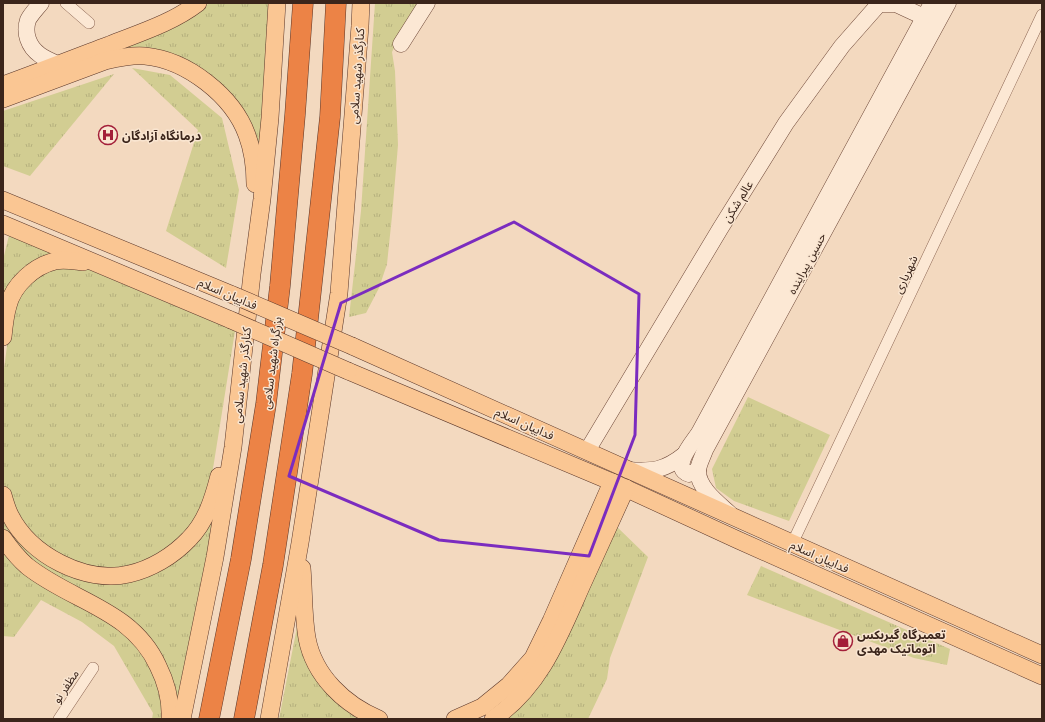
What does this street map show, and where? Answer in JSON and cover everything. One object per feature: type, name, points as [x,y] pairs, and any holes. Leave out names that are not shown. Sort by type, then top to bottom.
[{"type":"highway","name":"بزرگراه شهید سلامی","points":[[209,719],[241,559],[266,404],[280,286],[296,115],[303,3]]},
{"type":"highway","points":[[244,719],[273,565],[302,374],[330,116],[336,3]]},
{"type":"main road","points":[[41,3],[28,20],[26,33],[30,45],[37,53],[45,59],[60,65]]},
{"type":"main road","points":[[3,85],[60,65],[175,18],[198,3]]},
{"type":"main road","name":"کنارگذر شهید سلامی","points":[[182,719],[215,557],[233,447],[262,199],[277,3]]},
{"type":"main road","name":"کنارگذر شهید سلامی","points":[[269,719],[300,543],[339,293],[361,3]]},
{"type":"main road","points":[[401,44],[427,3]]},
{"type":"main road","name":"حسین پیراینده","points":[[684,455],[703,426],[932,3]]},
{"type":"main road","name":"حسین پیراینده","points":[[698,470],[705,450],[948,3]]},
{"type":"main road","name":"عالم شکن","points":[[586,451],[720,228],[786,123],[842,46],[879,4],[895,4],[924,17]]},
{"type":"main road","points":[[3,99],[105,61],[120,57],[135,56],[158,59],[177,65],[196,76],[212,86],[232,108],[247,134],[253,154],[255,168],[255,254]]},
{"type":"main road","name":"فداییان اسلام","points":[[3,200],[352,346],[1042,655]]},
{"type":"main road","name":"فداییان اسلام","points":[[3,224],[619,485],[1042,676]]},
{"type":"main road","points":[[3,337],[8,306],[15,289],[29,274],[56,261],[68,260],[108,268]]},
{"type":"main road","points":[[3,495],[11,517],[17,526],[43,553],[58,562],[90,573],[107,575],[128,574],[146,568],[163,560],[181,546],[200,526],[206,514],[219,477],[224,447],[239,390]]},
{"type":"main road","points":[[684,455],[681,464],[682,470],[689,474],[698,470],[701,483],[715,501],[735,518]]},
{"type":"main road","points":[[627,470],[644,471],[662,468],[673,464],[684,455]]},
{"type":"main road","points":[[455,719],[482,707],[509,685],[533,658],[619,485]]},
{"type":"main road","points":[[493,719],[505,711],[520,697],[543,666],[563,627],[619,485]]},
{"type":"main road","points":[[3,538],[16,555],[27,565],[50,581],[116,617],[130,627],[141,638],[154,657],[163,676],[168,696],[170,719]]},
{"type":"main road","points":[[300,543],[307,638],[316,664],[331,686],[340,695],[361,711],[379,719]]},
{"type":"street","points":[[66,3],[89,22]]},
{"type":"street","name":"شهریاری","points":[[792,544],[1042,15]]},
{"type":"street","name":"مظفر نو","points":[[59,719],[93,668]]},
{"type":"highlighted area","points":[[514,222],[639,294],[635,435],[589,556],[439,540],[289,476],[341,303]]},
{"type":"green space","points":[[209,3],[273,3],[262,156],[227,94],[125,52],[122,47],[199,12]]},
{"type":"green space","points":[[375,3],[420,3],[403,29],[392,52],[395,71],[398,145],[387,264],[379,288],[366,313],[349,317],[361,211]]},
{"type":"green space","points":[[132,68],[170,75],[222,118],[239,190],[226,268],[166,231],[198,130]]},
{"type":"green space","points":[[114,74],[30,176],[3,166],[3,111]]},
{"type":"green space","points":[[10,231],[66,254],[3,298],[3,260]]},
{"type":"green space","points":[[52,268],[85,268],[235,331],[211,481],[202,509],[175,544],[144,563],[109,570],[69,562],[31,536],[5,490],[3,479],[3,377],[10,322],[24,287]]},
{"type":"green space","points":[[748,397],[830,435],[789,521],[734,501],[716,488],[712,469]]},
{"type":"green space","points":[[215,504],[181,719],[160,658],[43,571],[8,535],[3,527],[3,515],[30,550],[136,578]]},
{"type":"green space","points":[[614,524],[648,557],[610,658],[607,679],[588,719],[504,719]]},
{"type":"green space","points":[[3,547],[118,624],[152,664],[165,719],[152,719],[153,713],[114,646],[82,622],[41,600],[14,637],[3,636]]},
{"type":"green space","points":[[761,566],[950,649],[947,665],[914,658],[747,595]]},
{"type":"green space","points":[[298,622],[302,646],[365,719],[279,719]]},
{"type":"place","name":"درمانگاه آزادگان","points":[[108,135]]},
{"type":"place","name":"تعمیرگاه گیربکس اتوماتیک مهدی","points":[[843,641]]}]
